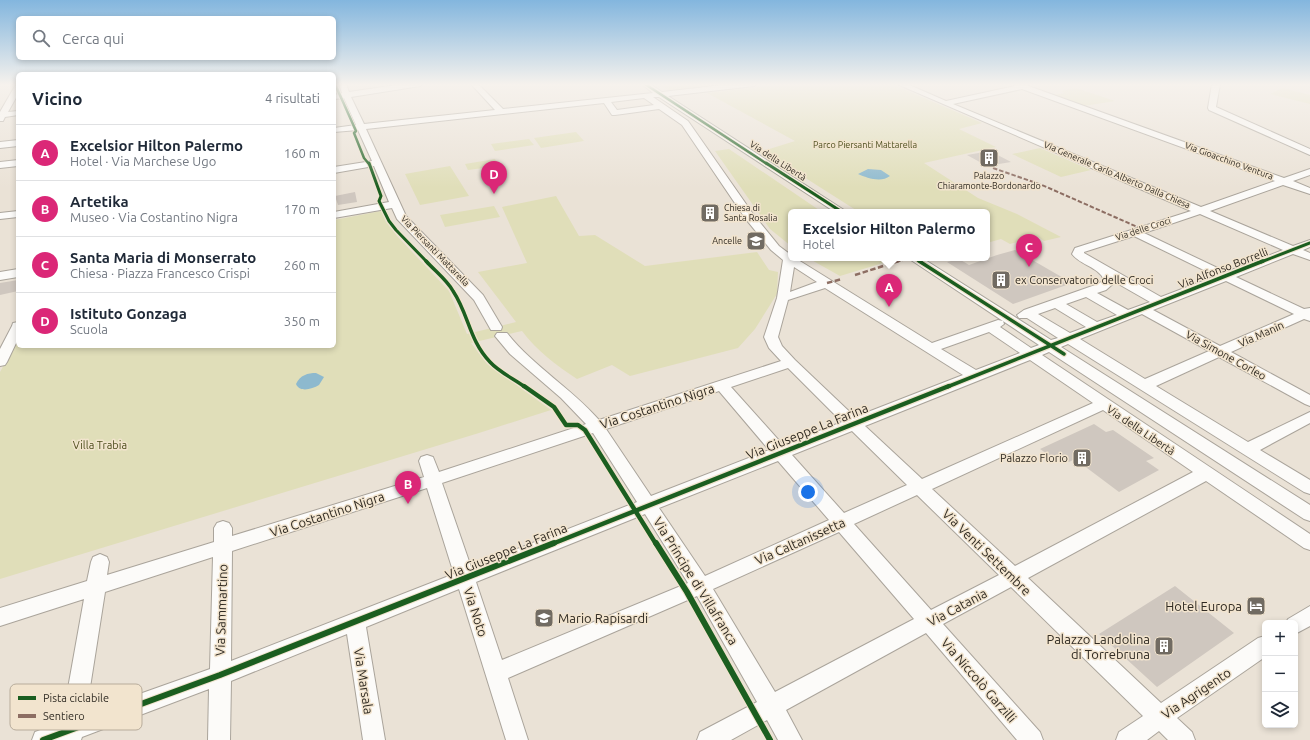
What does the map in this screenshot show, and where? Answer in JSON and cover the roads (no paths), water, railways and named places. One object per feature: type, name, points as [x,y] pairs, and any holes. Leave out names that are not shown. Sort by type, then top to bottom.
[{"type":"street","name":"Via Piersanti Mattarella","points":[[357,119],[401,217],[462,278],[479,298],[499,331],[523,360],[560,389],[596,426]]},
{"type":"street","points":[[336,130],[440,119]]},
{"type":"street","points":[[679,119],[686,123],[758,228],[775,248],[788,258]]},
{"type":"street","name":"Via della Libertà","points":[[699,119],[837,209]]},
{"type":"street","name":"Via Generale Carlo Alberto Dalla Chiesa","points":[[982,119],[1310,257]]},
{"type":"street","name":"Via Gioacchino Ventura","points":[[1109,119],[1310,191]]},
{"type":"street","points":[[1235,119],[1310,152]]},
{"type":"street","points":[[0,145],[16,143]]},
{"type":"street","points":[[0,165],[16,163]]},
{"type":"street","points":[[336,170],[378,163]]},
{"type":"street","name":"Via delle Croci","points":[[1105,272],[1083,259],[1078,254],[1079,250],[1200,211],[1310,172]]},
{"type":"street","points":[[336,215],[395,204]]},
{"type":"street","points":[[0,216],[16,214]]},
{"type":"street","points":[[1134,232],[1308,314]]},
{"type":"street","name":"Via Alfonso Borrelli","points":[[1050,345],[1310,243]]},
{"type":"street","points":[[789,261],[783,298],[827,283]]},
{"type":"street","points":[[792,261],[974,375]]},
{"type":"street","name":"Via della Libertà","points":[[919,261],[1310,514]]},
{"type":"street","points":[[931,348],[1107,284],[1110,281],[1105,272]]},
{"type":"street","points":[[1105,272],[1160,302]]},
{"type":"street","points":[[0,276],[16,273]]},
{"type":"street","points":[[1087,292],[1127,315]]},
{"type":"street","name":"Via Venti Settembre","points":[[783,298],[771,337],[776,348],[853,424],[1184,740]]},
{"type":"street","points":[[1056,303],[1096,327]]},
{"type":"street","name":"Via Simone Corleo","points":[[1142,309],[1310,402]]},
{"type":"street","points":[[1028,313],[1069,337],[1310,488]]},
{"type":"street","name":"Via Manin","points":[[1145,385],[1308,314]]},
{"type":"street","name":"Via della Libertà","points":[[991,327],[1310,543]]},
{"type":"street","points":[[0,362],[16,330]]},
{"type":"street","name":"Via Giuseppe La Farina","points":[[142,707],[1050,345]]},
{"type":"street","name":"Via Costantino Nigra","points":[[0,617],[95,588],[223,537],[433,480],[790,363]]},
{"type":"street","name":"Via Niccolò Garzilli","points":[[720,385],[1032,740]]},
{"type":"street","name":"Via Caltanissetta","points":[[495,673],[700,586],[920,488],[1103,404]]},
{"type":"street","points":[[1248,449],[1310,417]]},
{"type":"street","name":"Via Principe di Villafranca","points":[[596,426],[700,586],[791,740]]},
{"type":"street","name":"Via Noto","points":[[427,461],[517,740]]},
{"type":"street","name":"Via Catania","points":[[708,740],[1206,473]]},
{"type":"street","name":"Via Sammartino","points":[[219,740],[223,537]]},
{"type":"street","points":[[80,684],[100,562]]},
{"type":"street","points":[[1298,623],[1310,614]]},
{"type":"street","name":"Via Marsala","points":[[355,622],[374,740]]},
{"type":"street","name":"Via Agrigento","points":[[1127,740],[1262,647]]},
{"type":"street","name":"Via Giuseppe La Farina","points":[[43,740],[72,735],[85,730]]},
{"type":"water","points":[[868,169],[881,170],[890,176],[878,179],[858,174]]},
{"type":"water","points":[[316,373],[324,377],[319,385],[310,389],[300,389],[296,384],[304,375]]},
{"type":"place","name":"Palazzo Chiaramonte-Bordonardo","points":[[989,158]]},
{"type":"place","name":"Istituto Gonzaga","points":[[494,194]]},
{"type":"place","name":"Chiesa di Santa Rosalia","points":[[710,213]]},
{"type":"place","name":"Ancelle","points":[[756,241]]},
{"type":"place","name":"Santa Maria di Monserrato","points":[[1029,267]]},
{"type":"place","name":"ex Conservatorio delle Croci","points":[[1001,280]]},
{"type":"place","name":"Excelsior Hilton Palermo","points":[[889,307]]},
{"type":"place","name":"Palazzo Florio","points":[[1082,458]]},
{"type":"place","name":"Artetika","points":[[408,504]]},
{"type":"place","name":"Hotel Europa","points":[[1256,606]]},
{"type":"place","name":"Mario Rapisardi","points":[[544,618]]},
{"type":"place","name":"Palazzo Landolina di Torrebruna","points":[[1164,646]]},
{"type":"park label","name":"Parco Piersanti Mattarella","points":[[865,145]]},
{"type":"park label","name":"Villa Trabia","points":[[100,445]]}]
